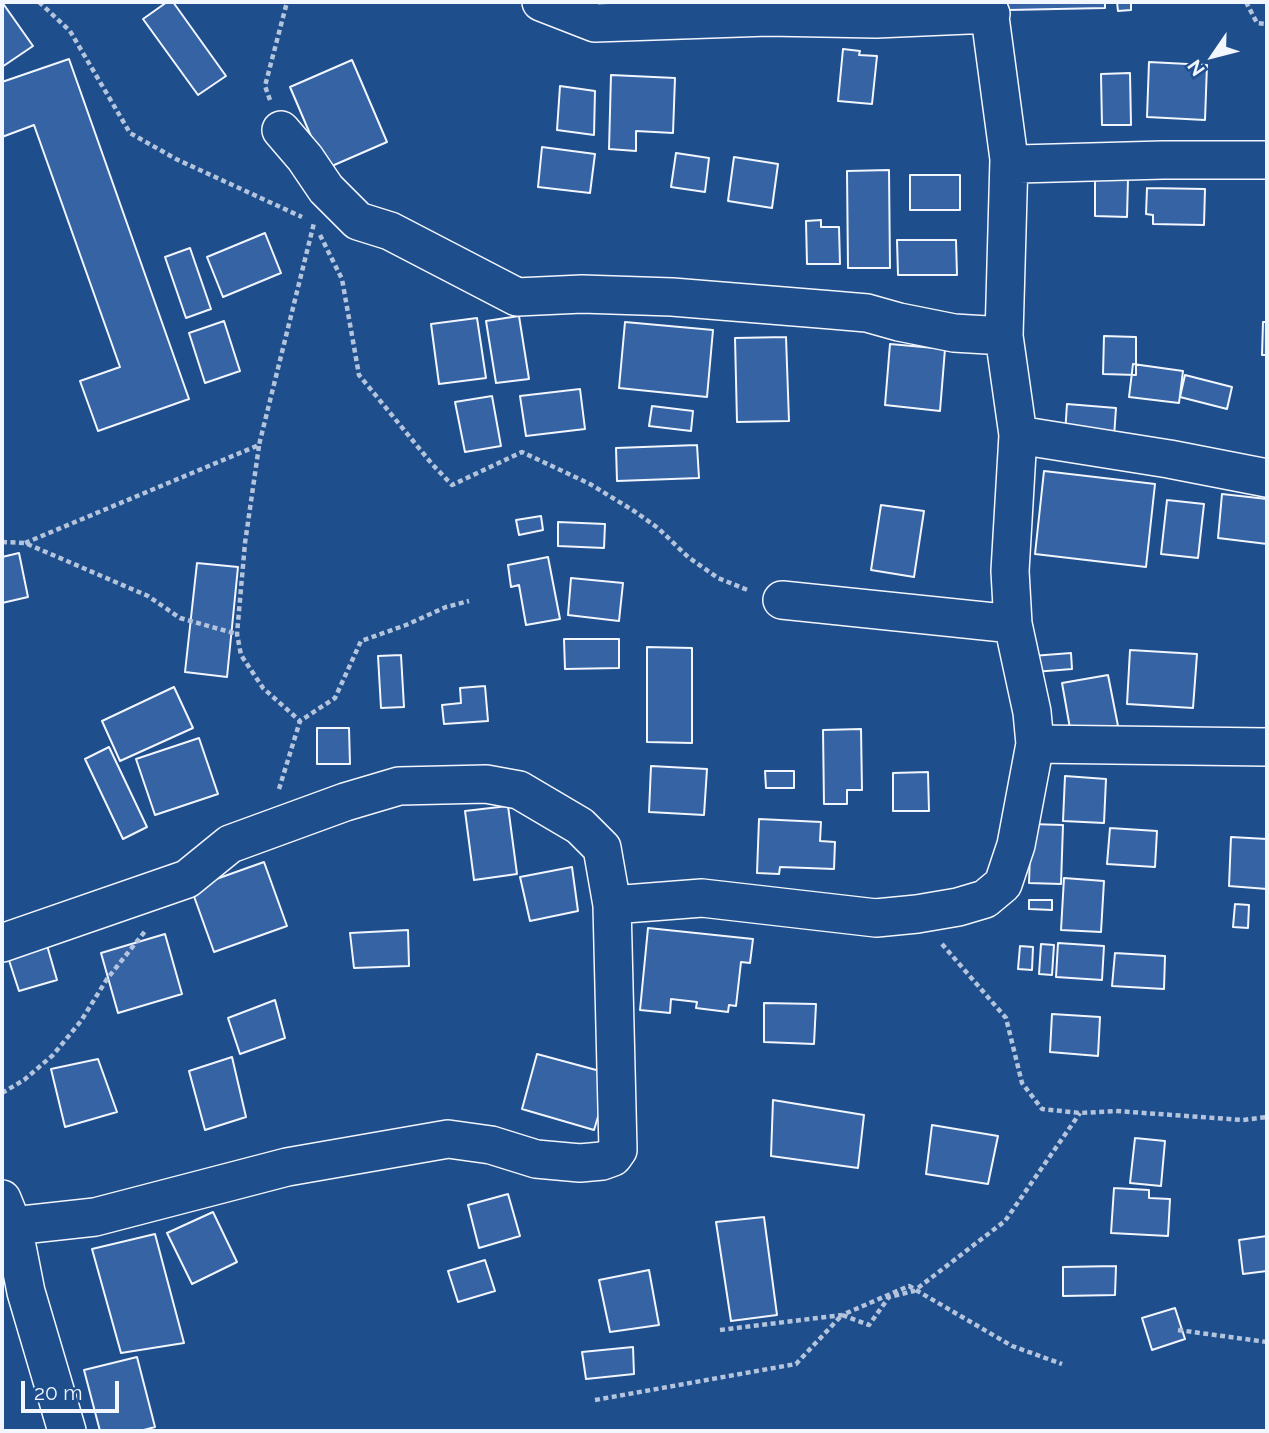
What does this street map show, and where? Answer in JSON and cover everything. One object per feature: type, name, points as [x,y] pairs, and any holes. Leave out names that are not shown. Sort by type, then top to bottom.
[{"type":"street","points":[[541,2],[595,23],[768,17],[876,19],[989,8],[1009,159],[1004,336],[1018,435],[1010,571],[1013,624],[1032,712],[1035,744],[1016,845],[1003,884],[985,899],[958,907],[917,915],[876,918],[702,898],[612,905]]},
{"type":"street","points":[[281,130],[305,158],[326,189],[358,221],[390,232],[517,297],[582,294],[671,297],[867,313],[954,333],[1004,336]]},
{"type":"street","points":[[1009,159],[1019,164],[1267,160]]},
{"type":"street","points":[[1018,435],[1267,478]]},
{"type":"street","points":[[782,600],[1013,624]]},
{"type":"street","points":[[1035,744],[1267,747]]},
{"type":"street","points":[[2,943],[187,879],[230,844],[345,802],[399,786],[486,784],[519,790],[550,807],[580,826],[602,848],[612,905],[618,1150],[613,1157],[580,1163],[536,1159],[491,1144],[448,1139],[287,1167],[96,1216],[6,1218],[67,1431]]},
{"type":"path","points":[[39,2],[70,30],[130,133],[176,159],[314,223]]},
{"type":"path","points":[[281,130],[265,86],[287,2]]},
{"type":"path","points":[[1246,2],[1256,23],[1267,24]]},
{"type":"path","points":[[310,211],[342,279],[359,375],[452,485],[522,452],[590,484],[634,511],[688,557],[718,578],[745,590],[782,600]]},
{"type":"path","points":[[300,721],[262,688],[241,655],[237,634],[245,543],[259,445],[314,223]]},
{"type":"path","points":[[25,543],[259,445]]},
{"type":"path","points":[[2,542],[25,543],[148,596],[180,618],[237,634]]},
{"type":"path","points":[[276,798],[300,721],[335,698],[361,641],[446,607],[469,601]]},
{"type":"path","points":[[917,915],[1006,1018],[1023,1083],[1042,1109],[1243,1120],[1267,1117]]},
{"type":"path","points":[[2,1093],[24,1080],[53,1055],[81,1021],[107,979],[147,929]]},
{"type":"path","points":[[842,1315],[869,1325],[890,1297],[914,1291],[1005,1221],[1080,1113]]},
{"type":"path","points":[[720,1329],[842,1315],[909,1286],[1012,1346],[1062,1364]]},
{"type":"path","points":[[595,1401],[796,1364],[842,1315]]},
{"type":"path","points":[[1178,1330],[1267,1342]]},
{"type":"building","points":[[2,2],[33,46],[2,67]]},
{"type":"building","points":[[167,2],[173,2],[226,76],[198,95],[143,19]]},
{"type":"building","points":[[1007,2],[1105,2],[1105,8],[1008,10]]},
{"type":"building","points":[[1117,2],[1131,2],[1131,10],[1118,11]]},
{"type":"building","points":[[843,49],[860,51],[859,55],[877,56],[872,104],[838,101]]},
{"type":"building","points":[[69,59],[189,399],[98,431],[80,381],[120,367],[34,125],[2,137],[2,82]]},
{"type":"building","points":[[352,60],[387,142],[325,169],[290,87]]},
{"type":"building","points":[[1149,62],[1207,65],[1205,120],[1147,117]]},
{"type":"building","points":[[1130,73],[1131,125],[1102,125],[1101,74]]},
{"type":"building","points":[[611,75],[675,78],[673,133],[636,131],[636,151],[609,149]]},
{"type":"building","points":[[560,86],[595,91],[594,135],[557,130]]},
{"type":"building","points":[[542,147],[595,154],[590,193],[538,187]]},
{"type":"building","points":[[676,153],[709,158],[705,192],[671,187]]},
{"type":"building","points":[[734,157],[778,164],[772,208],[728,201]]},
{"type":"building","points":[[889,170],[890,268],[848,268],[847,171]]},
{"type":"building","points":[[910,175],[960,175],[960,210],[910,210]]},
{"type":"building","points":[[1095,179],[1128,179],[1127,217],[1095,216]]},
{"type":"building","points":[[1147,188],[1205,189],[1204,225],[1153,224],[1153,215],[1146,214]]},
{"type":"building","points":[[821,220],[821,227],[839,227],[840,264],[807,264],[806,221]]},
{"type":"building","points":[[265,233],[281,273],[223,297],[207,257]]},
{"type":"building","points":[[897,240],[956,240],[957,275],[898,275]]},
{"type":"building","points":[[190,248],[211,309],[186,318],[165,257]]},
{"type":"building","points":[[519,316],[529,379],[496,383],[486,321]]},
{"type":"building","points":[[477,318],[486,378],[439,384],[431,324]]},
{"type":"building","points":[[224,321],[240,371],[205,383],[189,333]]},
{"type":"building","points":[[625,322],[713,330],[707,397],[619,388]]},
{"type":"building","points":[[1263,322],[1267,322],[1267,355],[1262,355]]},
{"type":"building","points":[[1104,336],[1136,337],[1136,375],[1103,374]]},
{"type":"building","points":[[786,337],[789,421],[737,422],[735,338]]},
{"type":"building","points":[[890,344],[945,349],[940,411],[885,405]]},
{"type":"building","points":[[1133,364],[1183,371],[1179,403],[1129,397]]},
{"type":"building","points":[[1185,375],[1232,387],[1227,409],[1180,397]]},
{"type":"building","points":[[580,389],[585,429],[526,436],[520,396]]},
{"type":"building","points":[[492,396],[501,446],[465,452],[455,402]]},
{"type":"building","points":[[1067,404],[1116,408],[1114,437],[1065,434]]},
{"type":"building","points":[[652,406],[693,411],[691,431],[649,426]]},
{"type":"building","points":[[697,445],[699,478],[617,481],[616,448]]},
{"type":"building","points":[[1044,471],[1155,484],[1146,567],[1035,554]]},
{"type":"building","points":[[1222,494],[1267,499],[1267,544],[1218,538]]},
{"type":"building","points":[[1167,500],[1204,504],[1198,558],[1161,554]]},
{"type":"building","points":[[881,505],[924,511],[914,577],[871,570]]},
{"type":"building","points":[[541,516],[543,530],[519,535],[516,520]]},
{"type":"building","points":[[558,522],[605,524],[604,548],[558,546]]},
{"type":"building","points":[[19,553],[28,597],[2,603],[2,557]]},
{"type":"building","points":[[548,557],[560,619],[526,625],[519,585],[511,587],[508,565]]},
{"type":"building","points":[[197,563],[238,567],[227,677],[185,672]]},
{"type":"building","points":[[571,578],[623,583],[619,621],[568,615]]},
{"type":"building","points":[[564,639],[619,639],[619,668],[565,669]]},
{"type":"building","points":[[647,647],[692,648],[692,743],[647,742]]},
{"type":"building","points":[[1130,650],[1197,654],[1193,708],[1127,704]]},
{"type":"building","points":[[1071,653],[1072,669],[1034,672],[1032,656]]},
{"type":"building","points":[[401,655],[404,707],[381,708],[378,656]]},
{"type":"building","points":[[1108,675],[1118,726],[1071,734],[1062,683]]},
{"type":"building","points":[[485,686],[488,721],[444,724],[442,705],[461,703],[460,688]]},
{"type":"building","points":[[174,687],[193,728],[120,761],[102,721]]},
{"type":"building","points":[[317,728],[349,728],[350,764],[317,764]]},
{"type":"building","points":[[861,729],[862,790],[847,790],[847,804],[824,804],[823,730]]},
{"type":"building","points":[[199,738],[218,794],[155,815],[136,759]]},
{"type":"building","points":[[109,747],[147,827],[123,839],[85,759]]},
{"type":"building","points":[[651,766],[707,769],[704,815],[649,812]]},
{"type":"building","points":[[765,771],[794,771],[794,788],[766,788]]},
{"type":"building","points":[[928,772],[929,811],[893,811],[893,773]]},
{"type":"building","points":[[1065,776],[1106,779],[1104,823],[1063,821]]},
{"type":"building","points":[[508,806],[517,874],[474,880],[465,811]]},
{"type":"building","points":[[759,819],[821,822],[820,841],[835,842],[834,869],[780,867],[779,874],[757,873]]},
{"type":"building","points":[[1031,824],[1063,825],[1061,884],[1029,883]]},
{"type":"building","points":[[1110,828],[1157,831],[1155,867],[1107,864]]},
{"type":"building","points":[[1231,837],[1267,839],[1267,889],[1229,886]]},
{"type":"building","points":[[264,862],[287,926],[214,952],[191,888]]},
{"type":"building","points":[[572,867],[578,911],[530,921],[520,877]]},
{"type":"building","points":[[1064,878],[1104,881],[1101,932],[1061,930]]},
{"type":"building","points":[[1029,900],[1052,900],[1052,910],[1029,909]]},
{"type":"building","points":[[1235,904],[1249,905],[1248,928],[1233,927]]},
{"type":"building","points":[[648,928],[753,939],[750,963],[741,962],[736,1006],[729,1005],[728,1012],[696,1008],[697,1002],[671,999],[670,1013],[640,1010]]},
{"type":"building","points":[[408,930],[409,966],[354,968],[350,933]]},
{"type":"building","points":[[165,934],[182,994],[118,1013],[101,953]]},
{"type":"building","points":[[44,935],[57,980],[19,991],[4,945]]},
{"type":"building","points":[[1058,943],[1104,946],[1102,980],[1056,977]]},
{"type":"building","points":[[1041,944],[1054,945],[1052,975],[1039,974]]},
{"type":"building","points":[[1020,946],[1033,947],[1032,970],[1018,969]]},
{"type":"building","points":[[1115,953],[1165,956],[1164,989],[1112,986]]},
{"type":"building","points":[[275,1000],[285,1038],[240,1054],[228,1018]]},
{"type":"building","points":[[764,1003],[816,1004],[814,1044],[764,1042]]},
{"type":"building","points":[[1052,1014],[1100,1017],[1098,1056],[1050,1052]]},
{"type":"building","points":[[537,1054],[611,1074],[594,1130],[522,1109]]},
{"type":"building","points":[[232,1057],[246,1117],[205,1130],[189,1071]]},
{"type":"building","points":[[98,1059],[117,1112],[65,1127],[51,1069]]},
{"type":"building","points":[[773,1100],[864,1115],[858,1168],[771,1156]]},
{"type":"building","points":[[932,1125],[998,1136],[988,1184],[926,1174]]},
{"type":"building","points":[[1135,1138],[1165,1141],[1161,1186],[1130,1183]]},
{"type":"building","points":[[1114,1188],[1149,1190],[1149,1198],[1170,1199],[1168,1236],[1111,1233]]},
{"type":"building","points":[[508,1194],[520,1236],[479,1248],[468,1205]]},
{"type":"building","points":[[213,1212],[237,1262],[192,1284],[167,1233]]},
{"type":"building","points":[[764,1217],[777,1315],[731,1321],[716,1222]]},
{"type":"building","points":[[155,1234],[184,1343],[121,1353],[92,1249]]},
{"type":"building","points":[[1267,1236],[1267,1271],[1243,1274],[1239,1240]]},
{"type":"building","points":[[485,1260],[495,1291],[458,1302],[448,1271]]},
{"type":"building","points":[[1116,1266],[1115,1295],[1063,1296],[1063,1267]]},
{"type":"building","points":[[649,1270],[659,1325],[610,1332],[599,1280]]},
{"type":"building","points":[[1175,1308],[1185,1339],[1152,1350],[1142,1318]]},
{"type":"building","points":[[633,1347],[634,1374],[586,1379],[582,1352]]},
{"type":"building","points":[[137,1357],[155,1427],[140,1431],[100,1431],[84,1370]]}]
